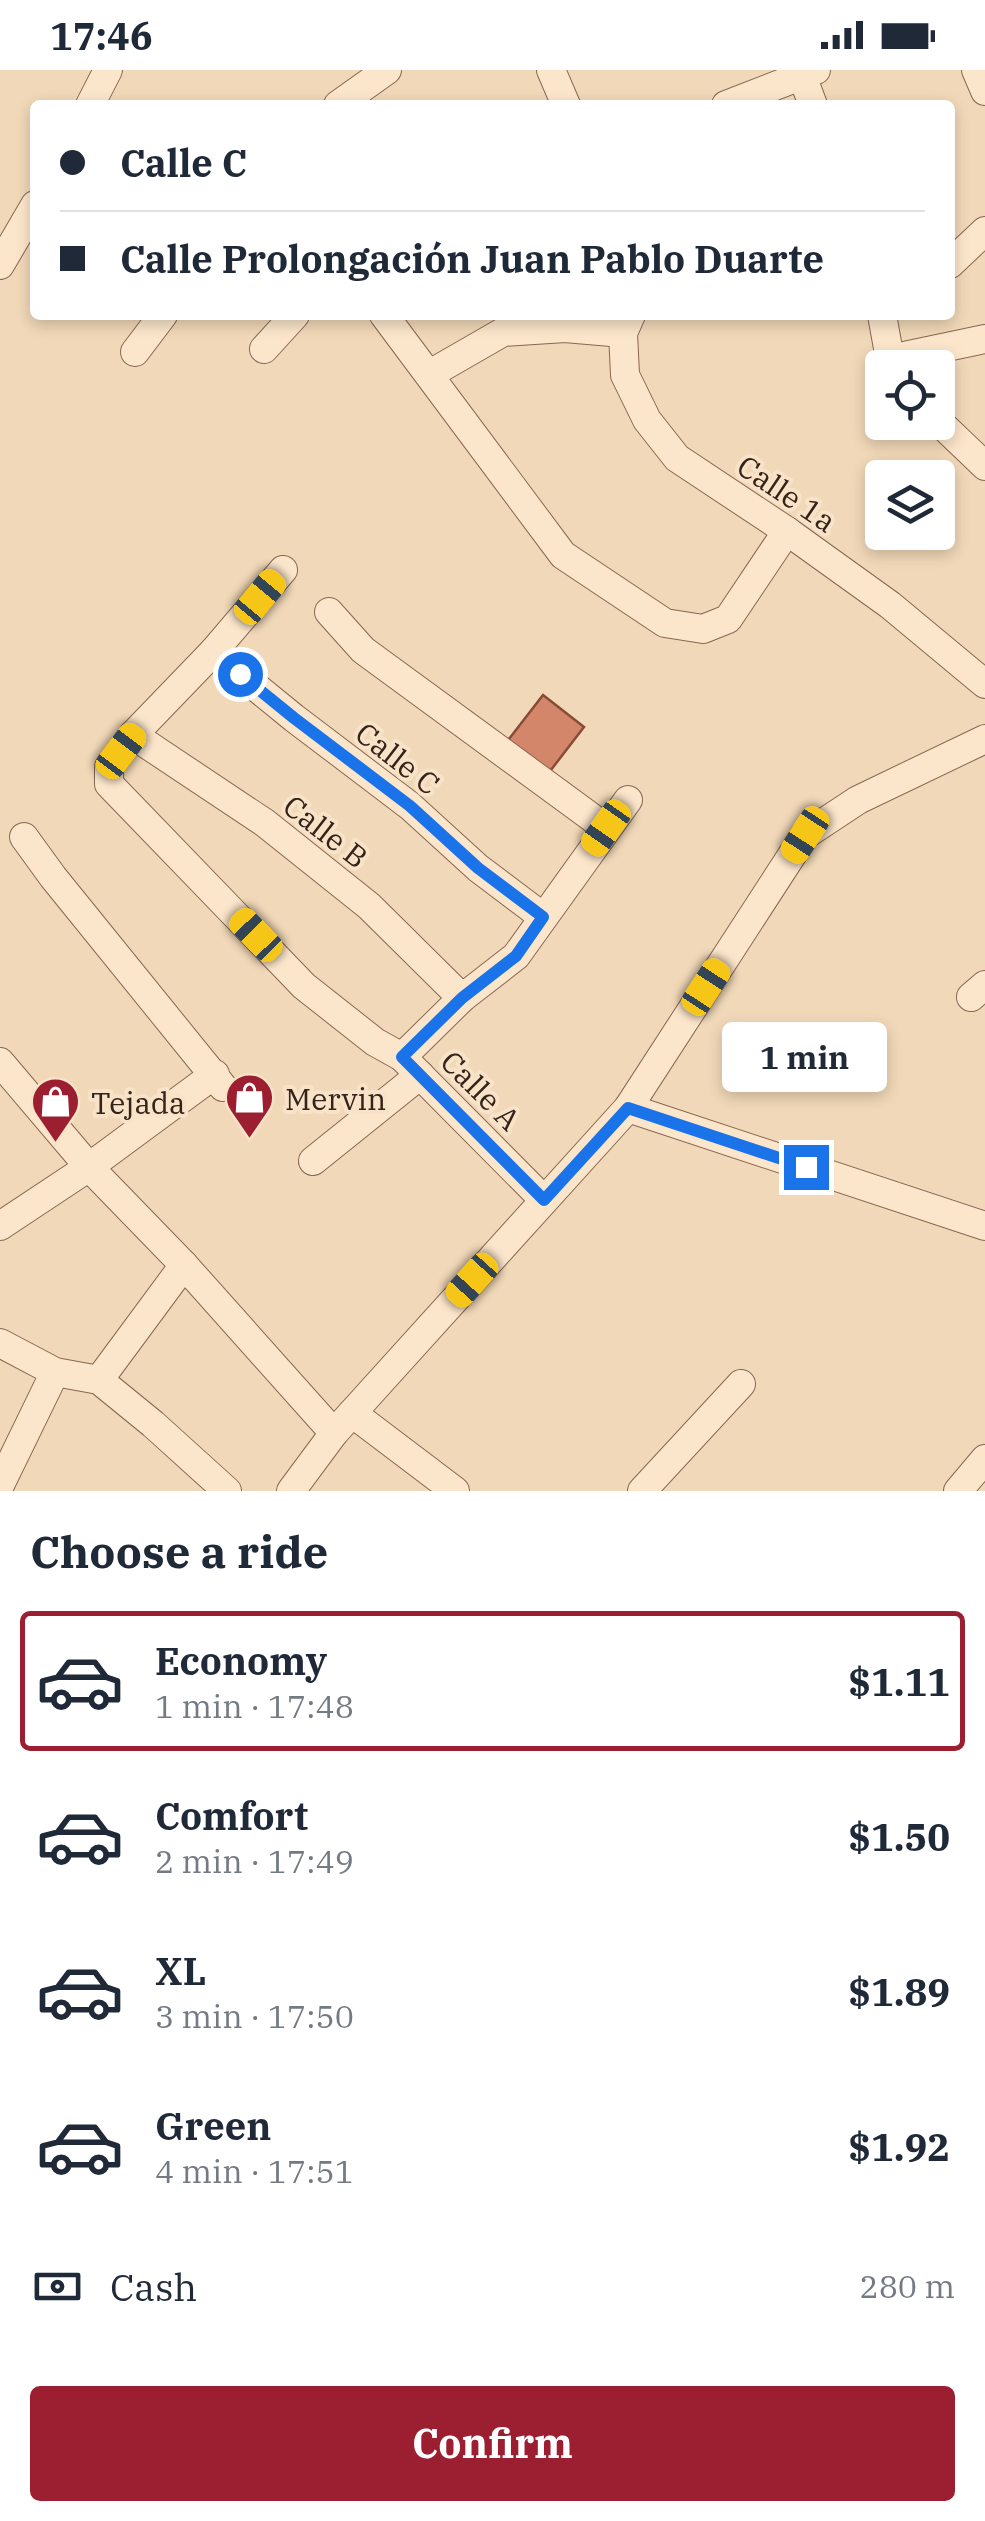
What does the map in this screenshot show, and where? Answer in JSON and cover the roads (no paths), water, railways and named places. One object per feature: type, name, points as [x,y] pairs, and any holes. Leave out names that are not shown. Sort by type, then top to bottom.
[{"type":"street","points":[[93,100],[108,70]]},
{"type":"street","points":[[345,100],[387,70]]},
{"type":"street","points":[[551,70],[564,100]]},
{"type":"street","points":[[976,70],[985,91]]},
{"type":"street","points":[[738,100],[806,72],[813,100]]},
{"type":"street","points":[[0,265],[30,214]]},
{"type":"street","points":[[955,259],[985,231]]},
{"type":"street","points":[[136,352],[159,320]]},
{"type":"street","points":[[264,349],[290,320]]},
{"type":"street","points":[[388,320],[563,555],[665,623],[703,630],[728,619],[788,530]]},
{"type":"street","points":[[887,320],[891,350]]},
{"type":"street","points":[[430,374],[503,332],[627,324]]},
{"type":"street","name":"Calle 1a","points":[[627,324],[626,375],[648,420],[677,458],[788,530],[890,605],[985,684]]},
{"type":"street","points":[[941,350],[985,338]]},
{"type":"street","points":[[955,437],[985,466]]},
{"type":"street","points":[[133,735],[213,652],[283,570]]},
{"type":"street","points":[[328,612],[364,650],[606,828]]},
{"type":"street","name":"Calle C","points":[[213,652],[410,806],[478,868],[543,917]]},
{"type":"street","name":"Calle A","points":[[133,735],[109,768],[109,784],[304,986],[411,1066],[544,1200]]},
{"type":"street","name":"Calle B","points":[[133,735],[265,823],[310,858],[369,906],[462,998]]},
{"type":"street","points":[[291,1491],[343,1423],[628,1108],[805,835],[858,800],[985,739]]},
{"type":"street","points":[[313,1161],[411,1066],[462,998],[516,956],[628,800]]},
{"type":"street","points":[[0,1226],[219,1081],[24,837]]},
{"type":"street","points":[[0,1062],[90,1167],[343,1423],[455,1491]]},
{"type":"street","points":[[628,1108],[985,1226]]},
{"type":"street","points":[[99,1380],[184,1265]]},
{"type":"street","points":[[0,1342],[55,1372],[99,1380],[227,1491]]},
{"type":"street","points":[[0,1486],[55,1372]]},
{"type":"street","points":[[642,1491],[740,1384]]},
{"type":"street","points":[[958,1491],[985,1459]]},
{"type":"place","name":"Mervin","points":[[250,1140]]},
{"type":"place","name":"Tejada","points":[[56,1144]]}]
